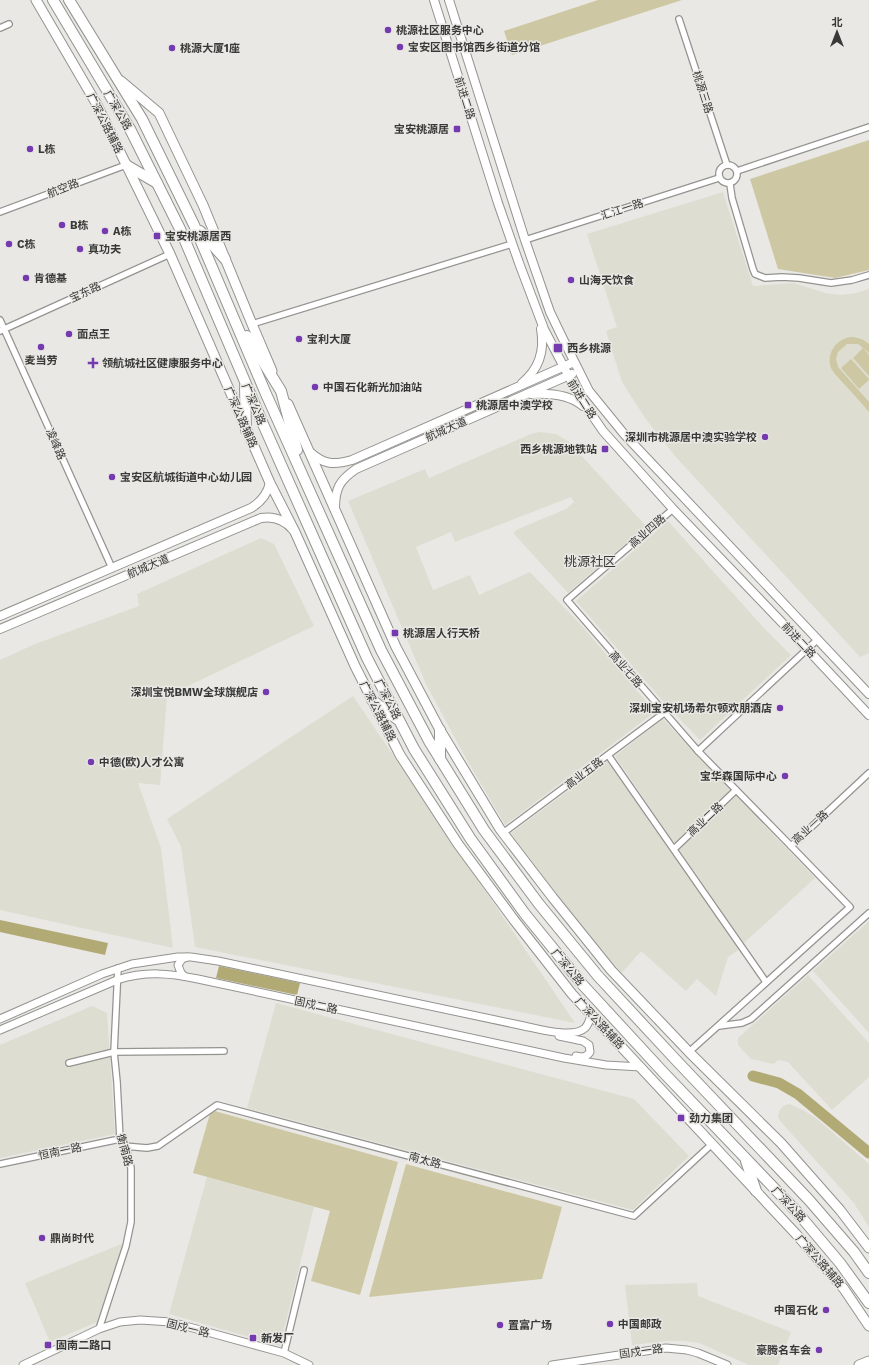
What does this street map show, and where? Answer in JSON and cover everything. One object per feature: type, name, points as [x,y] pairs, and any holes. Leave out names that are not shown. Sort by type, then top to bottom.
[{"type":"highway","name":"广深公路","points":[[53,0],[130,128],[180,229],[244,380],[364,651],[414,749],[470,838],[525,914],[582,984],[663,1072],[798,1212],[840,1263],[869,1304]]},
{"type":"highway","name":"广深公路","points":[[69,0],[142,119],[194,225],[266,394],[382,650],[429,741],[488,836],[539,904],[598,976],[809,1200],[854,1252],[869,1273]]},
{"type":"highway","points":[[126,165],[157,183]]},
{"type":"highway","points":[[194,225],[225,259]]},
{"type":"highway","points":[[230,310],[281,391],[304,477]]},
{"type":"highway","points":[[244,380],[246,430]]},
{"type":"highway","points":[[372,700],[400,721]]},
{"type":"highway","points":[[440,730],[440,759]]},
{"type":"highway","points":[[745,1157],[756,1191]]},
{"type":"main road","name":"广深公路辅路","points":[[36,0],[96,103],[170,254],[270,483],[295,532],[355,666],[400,755],[458,844],[518,926],[572,994],[796,1234],[844,1289],[869,1326]]},
{"type":"main road","name":"前进二路","points":[[434,0],[498,203],[539,317],[563,367],[588,411],[614,444],[673,509],[869,715]]},
{"type":"main road","name":"前进二路","points":[[449,0],[525,240],[550,312],[589,392],[613,421],[869,694]]},
{"type":"main road","points":[[117,79],[159,113],[203,205],[281,391],[310,452],[396,647],[440,730],[503,833],[611,970],[689,1052],[781,1143],[840,1210],[869,1248]]},
{"type":"main road","points":[[517,387],[527,379],[539,362],[543,343],[539,317]]},
{"type":"main road","name":"航城大道","points":[[310,452],[317,459],[332,464],[352,460],[574,362]]},
{"type":"main road","name":"航城大道","points":[[335,508],[337,488],[348,474],[356,469],[578,371]]},
{"type":"main road","points":[[521,396],[540,393],[570,398],[579,403],[588,411]]},
{"type":"main road","name":"航城大道","points":[[0,615],[251,508],[259,503],[268,491],[270,483]]},
{"type":"main road","name":"航城大道","points":[[0,629],[261,518],[280,520],[290,526],[295,532]]},
{"type":"main road","points":[[212,525],[216,524],[221,528],[220,534],[217,537]]},
{"type":"main road","points":[[859,1365],[869,1361]]},
{"type":"street","name":"桃源三路","points":[[679,19],[727,165]]},
{"type":"street","points":[[0,28],[9,24]]},
{"type":"street","points":[[737,171],[869,127]]},
{"type":"street","name":"航空路","points":[[0,212],[126,165]]},
{"type":"street","points":[[727,165],[733,166],[737,171],[736,179],[730,184],[725,183],[719,178],[720,170],[727,165]]},
{"type":"street","name":"汇江一路","points":[[525,240],[719,178]]},
{"type":"street","points":[[730,184],[734,205],[755,274],[765,278],[799,278],[831,283],[852,280],[869,275]]},
{"type":"street","points":[[252,324],[512,244]]},
{"type":"street","name":"宝东路","points":[[2,330],[170,254]]},
{"type":"street","name":"凌峰路","points":[[0,320],[2,330],[112,568]]},
{"type":"street","name":"高业四路","points":[[567,600],[673,509]]},
{"type":"street","name":"高业七路","points":[[567,600],[664,713],[736,790]]},
{"type":"street","points":[[698,751],[818,639]]},
{"type":"street","name":"高业五路","points":[[503,833],[664,713]]},
{"type":"street","points":[[608,755],[766,982]]},
{"type":"street","name":"高业一路","points":[[736,790],[791,846],[869,773]]},
{"type":"street","name":"高业二路","points":[[674,849],[736,790]]},
{"type":"street","points":[[689,1052],[850,908],[791,846]]},
{"type":"street","points":[[718,1026],[742,1023],[751,1019],[869,913]]},
{"type":"street","points":[[184,976],[178,965],[182,959],[187,957]]},
{"type":"street","name":"固戍二路","points":[[0,1019],[118,968],[148,961],[187,957],[218,961],[524,1026],[567,1033],[575,1033],[586,1028],[591,1014]]},
{"type":"street","name":"衡南路","points":[[99,1329],[126,1246],[132,1222],[131,1168],[128,1154],[120,1139],[114,1052],[118,968]]},
{"type":"street","name":"固戍二路","points":[[0,1030],[117,980],[146,973],[184,976],[591,1063],[641,1067]]},
{"type":"street","points":[[520,1048],[547,1050],[583,1057],[587,1056],[590,1052],[590,1047],[585,1042],[556,1036],[524,1026]]},
{"type":"street","points":[[69,1063],[114,1052],[224,1051]]},
{"type":"street","name":"南太路","points":[[124,1146],[147,1148],[158,1146],[217,1105],[634,1216],[712,1144]]},
{"type":"street","name":"恒南一路","points":[[0,1164],[120,1139]]},
{"type":"street","points":[[284,1353],[304,1270]]},
{"type":"street","name":"固戍一路","points":[[23,1365],[99,1329],[120,1322],[140,1320],[171,1322],[284,1353],[309,1365]]},
{"type":"street","name":"固戍一路","points":[[552,1365],[666,1348],[693,1352],[727,1365]]},
{"type":"shaded area","points":[[598,0],[682,0],[512,55],[504,31]]},
{"type":"shaded area","points":[[869,140],[869,270],[835,278],[778,269],[750,179]]},
{"type":"shaded area","name":"深圳市桃源居中澳实验学校","points":[[723,192],[753,286],[794,283],[825,293],[841,295],[869,289],[869,653],[860,657],[675,456],[645,418],[622,382],[606,331],[617,327],[587,234]]},
{"type":"shaded area","points":[[850,337],[856,337],[869,344],[869,353],[858,344],[847,344],[838,352],[836,359],[838,367],[869,402],[869,412],[835,374],[830,364],[833,349],[840,341]]},
{"type":"shaded area","points":[[863,348],[869,355],[869,376],[853,358]]},
{"type":"shaded area","points":[[851,359],[869,379],[859,389],[841,368]]},
{"type":"shaded area","points":[[539,432],[556,434],[569,442],[646,526],[568,593],[514,534],[514,532],[566,509],[574,502],[571,497],[455,542],[451,532],[416,547],[433,590],[470,575],[479,595],[530,572],[582,626],[655,712],[505,825],[463,753],[426,684],[348,501],[425,469],[429,478],[531,434]]},
{"type":"shaded area","points":[[668,521],[763,627],[791,655],[700,740],[668,707],[576,601]]},
{"type":"shaded area","points":[[261,538],[274,544],[314,626],[167,697],[160,785],[138,783],[161,848],[173,948],[0,910],[0,660],[35,644],[139,606],[137,594]]},
{"type":"shaded area","points":[[353,696],[575,1023],[195,947],[181,847],[167,819]]},
{"type":"shaded area","points":[[663,719],[730,790],[674,843],[615,756]]},
{"type":"shaded area","points":[[608,761],[740,949],[728,957],[716,996],[697,979],[686,991],[641,951],[622,973],[557,898],[510,834]]},
{"type":"shaded area","points":[[736,796],[815,878],[744,943],[679,849]]},
{"type":"shaded area","points":[[0,920],[108,943],[105,955],[0,932]]},
{"type":"shaded area","points":[[869,921],[869,1033],[813,971]]},
{"type":"shaded area","points":[[219,966],[300,983],[297,995],[216,978]]},
{"type":"shaded area","points":[[808,975],[869,1043],[869,1077],[832,1110],[788,1062],[778,1060],[774,1064],[751,1059],[738,1045],[738,1038]]},
{"type":"shaded area","points":[[276,1003],[634,1099],[689,1156],[633,1210],[247,1108]]},
{"type":"shaded area","points":[[92,1006],[107,1013],[115,1134],[0,1158],[0,1045]]},
{"type":"shaded area","points":[[789,1104],[803,1110],[817,1119],[869,1164],[869,1227],[854,1203],[781,1122],[778,1117],[779,1111],[783,1106]]},
{"type":"shaded area","points":[[211,1110],[398,1162],[360,1295],[311,1281],[330,1211],[193,1173]]},
{"type":"shaded area","points":[[406,1164],[562,1207],[542,1279],[369,1297]]},
{"type":"shaded area","points":[[207,1177],[314,1207],[280,1346],[169,1314]]},
{"type":"shaded area","points":[[124,1243],[97,1322],[50,1342],[25,1283]]},
{"type":"shaded area","points":[[697,1283],[698,1296],[791,1332],[778,1365],[749,1365],[699,1343],[666,1341],[632,1345],[625,1285]]},
{"type":"waterway","points":[[753,1076],[779,1083],[798,1094],[869,1153]]},
{"type":"place","name":"桃源社区服务中心","points":[[388,30]]},
{"type":"place","name":"宝安区图书馆西乡街道分馆","points":[[400,47]]},
{"type":"place","name":"桃源大厦1座","points":[[172,48]]},
{"type":"place","name":"宝安桃源居","points":[[457,129]]},
{"type":"place","name":"L栋","points":[[30,149]]},
{"type":"place","name":"B栋","points":[[62,225]]},
{"type":"place","name":"A栋","points":[[105,231]]},
{"type":"place","name":"宝安桃源居西","points":[[157,236]]},
{"type":"place","name":"C栋","points":[[9,244]]},
{"type":"place","name":"真功夫","points":[[80,249]]},
{"type":"place","name":"肯德基","points":[[26,278]]},
{"type":"place","name":"山海天饮食","points":[[571,280]]},
{"type":"place","name":"面点王","points":[[69,334]]},
{"type":"place","name":"宝利大厦","points":[[299,339]]},
{"type":"place","name":"麦当劳","points":[[41,347]]},
{"type":"place","name":"西乡桃源","points":[[558,348]]},
{"type":"place","name":"领航城社区健康服务中心","points":[[93,363]]},
{"type":"place","name":"中国石化新光加油站","points":[[315,387]]},
{"type":"place","name":"桃源居中澳学校","points":[[468,405]]},
{"type":"place","name":"深圳市桃源居中澳实验学校","points":[[765,437]]},
{"type":"place","name":"西乡桃源地铁站","points":[[605,449]]},
{"type":"place","name":"宝安区航城街道中心幼儿园","points":[[112,477]]},
{"type":"place","name":"桃源居人行天桥","points":[[395,633]]},
{"type":"place","name":"深圳宝悦BMW全球旗舰店","points":[[266,692]]},
{"type":"place","name":"深圳宝安机场希尔顿欢朋酒店","points":[[780,708]]},
{"type":"place","name":"中德(欧)人才公寓","points":[[91,762]]},
{"type":"place","name":"宝华森国际中心","points":[[785,776]]},
{"type":"place","name":"劲力集团","points":[[681,1118]]},
{"type":"place","name":"鼎尚时代","points":[[42,1238]]},
{"type":"place","name":"中国石化","points":[[826,1310]]},
{"type":"place","name":"中国邮政","points":[[610,1324]]},
{"type":"place","name":"置富广场","points":[[500,1325]]},
{"type":"place","name":"新发厂","points":[[253,1338]]},
{"type":"place","name":"固南二路口","points":[[48,1345]]},
{"type":"place","name":"豪腾名车会","points":[[819,1350]]},
{"type":"district","name":"桃源社区","points":[[590,561]]}]
